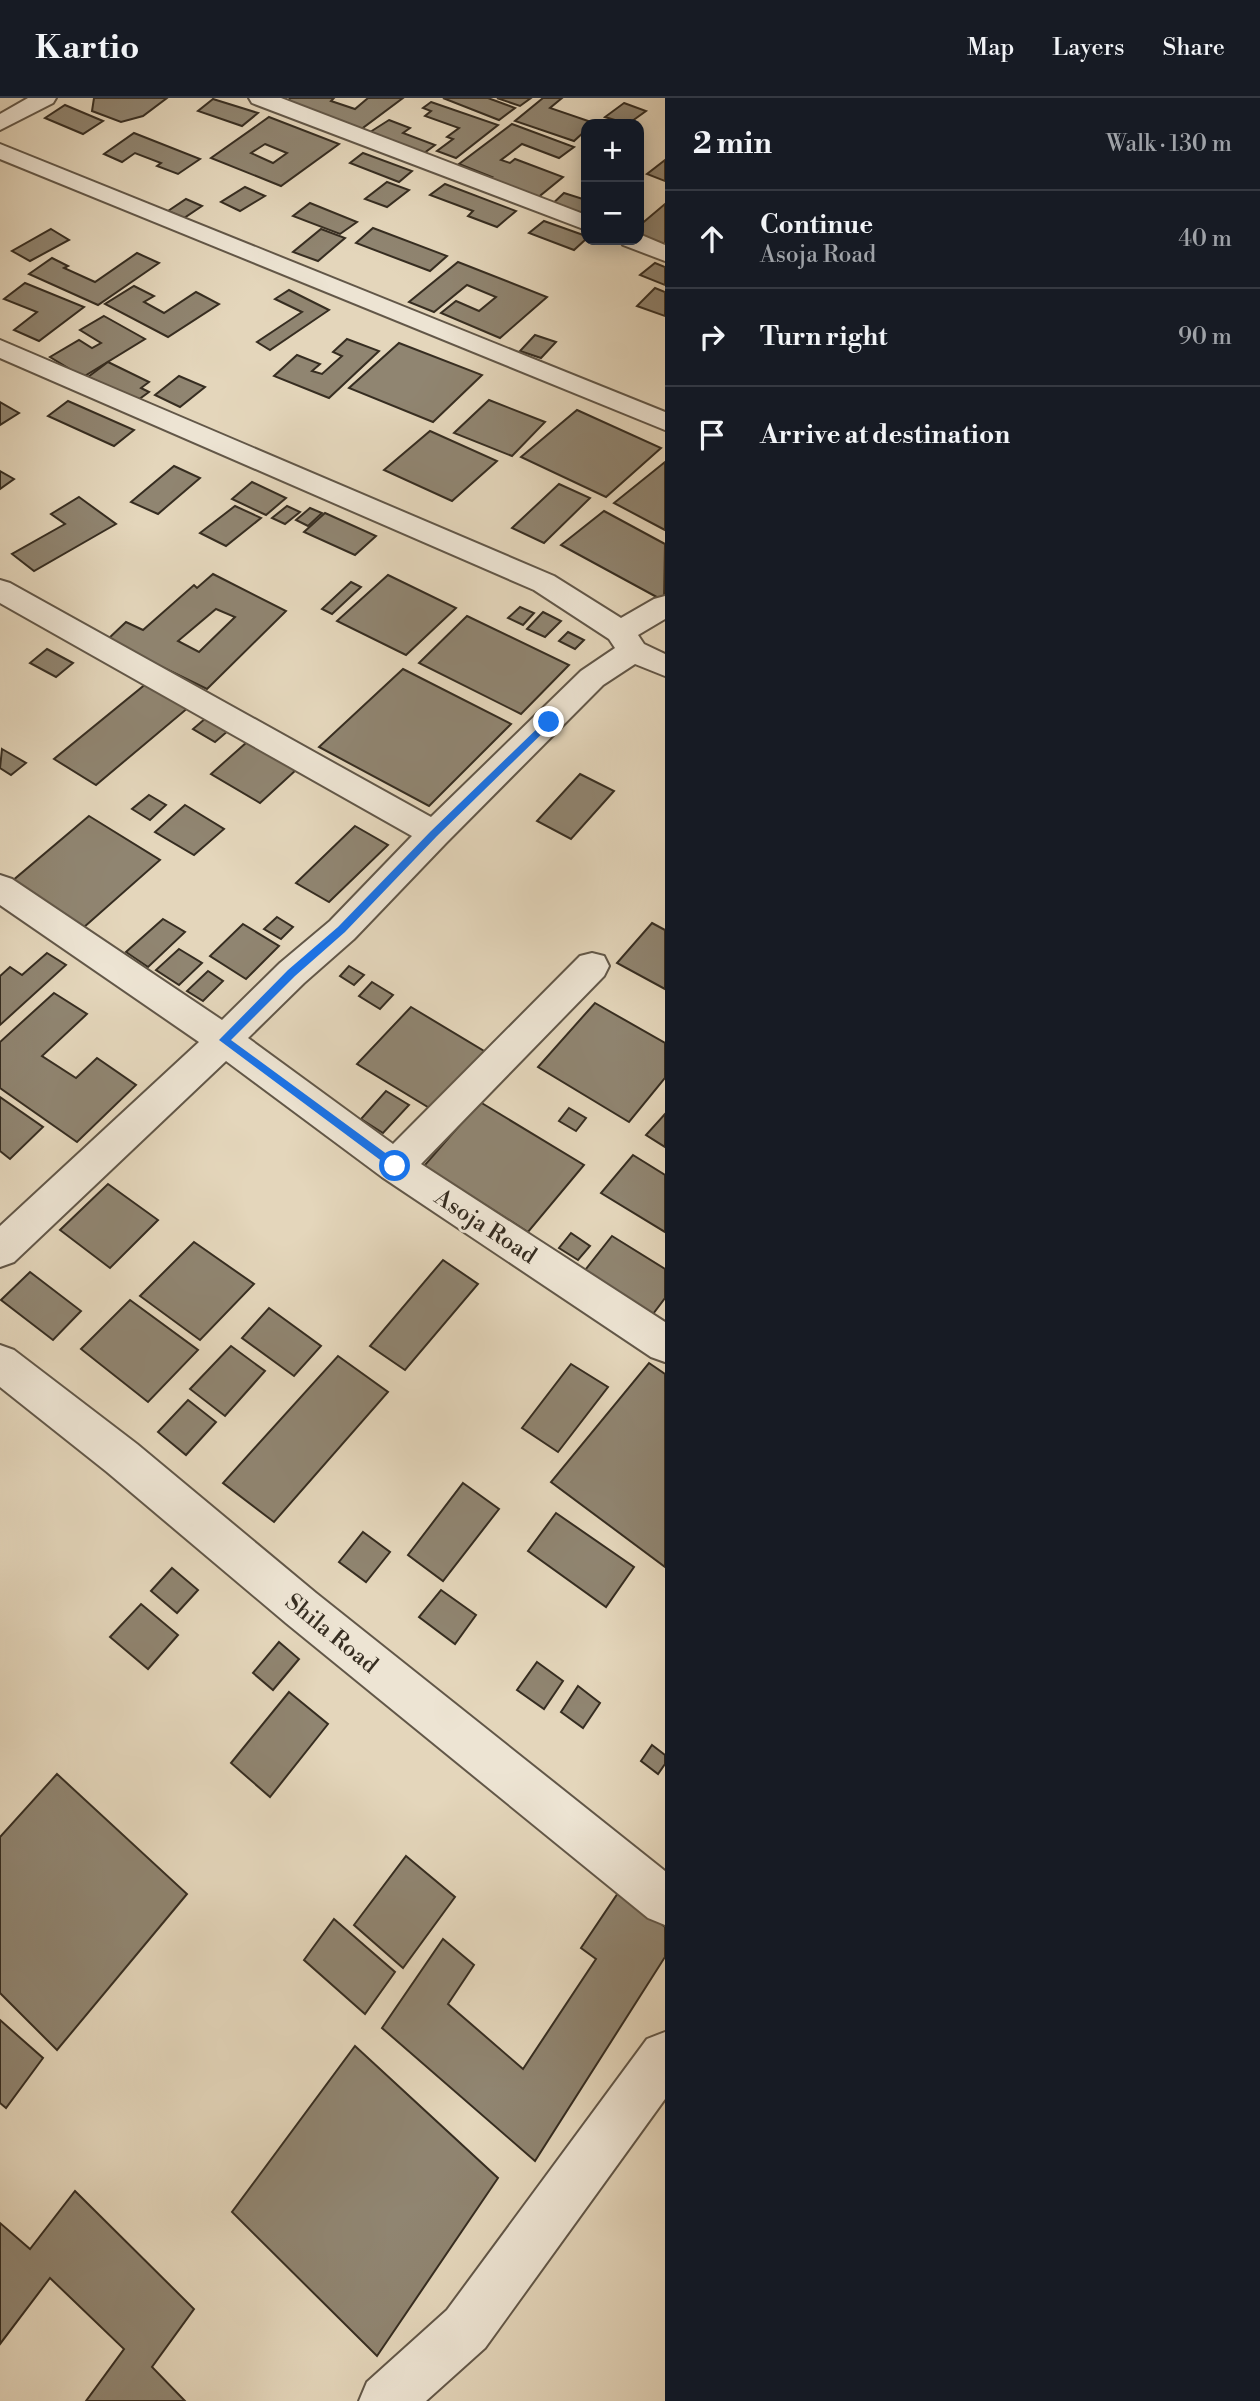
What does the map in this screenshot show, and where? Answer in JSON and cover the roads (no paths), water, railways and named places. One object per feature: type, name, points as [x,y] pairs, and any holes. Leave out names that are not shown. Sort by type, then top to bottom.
[{"type":"street","points":[[0,123],[45,98]]},
{"type":"street","points":[[260,98],[581,221]]},
{"type":"street","points":[[0,151],[98,193],[337,286],[665,422]]},
{"type":"street","points":[[644,245],[665,254]]},
{"type":"street","points":[[0,348],[544,583],[665,666]]},
{"type":"street","points":[[0,590],[434,834]]},
{"type":"street","points":[[0,1250],[292,973],[342,930],[434,834],[665,606]]},
{"type":"street","name":"Asoja Road","points":[[0,888],[224,1040],[395,1166],[665,1343]]},
{"type":"street","points":[[395,1166],[592,966]]},
{"type":"street","name":"Shila Road","points":[[0,1363],[122,1458],[301,1608],[665,1901]]},
{"type":"street","points":[[386,2401],[466,2329],[665,2057]]}]
